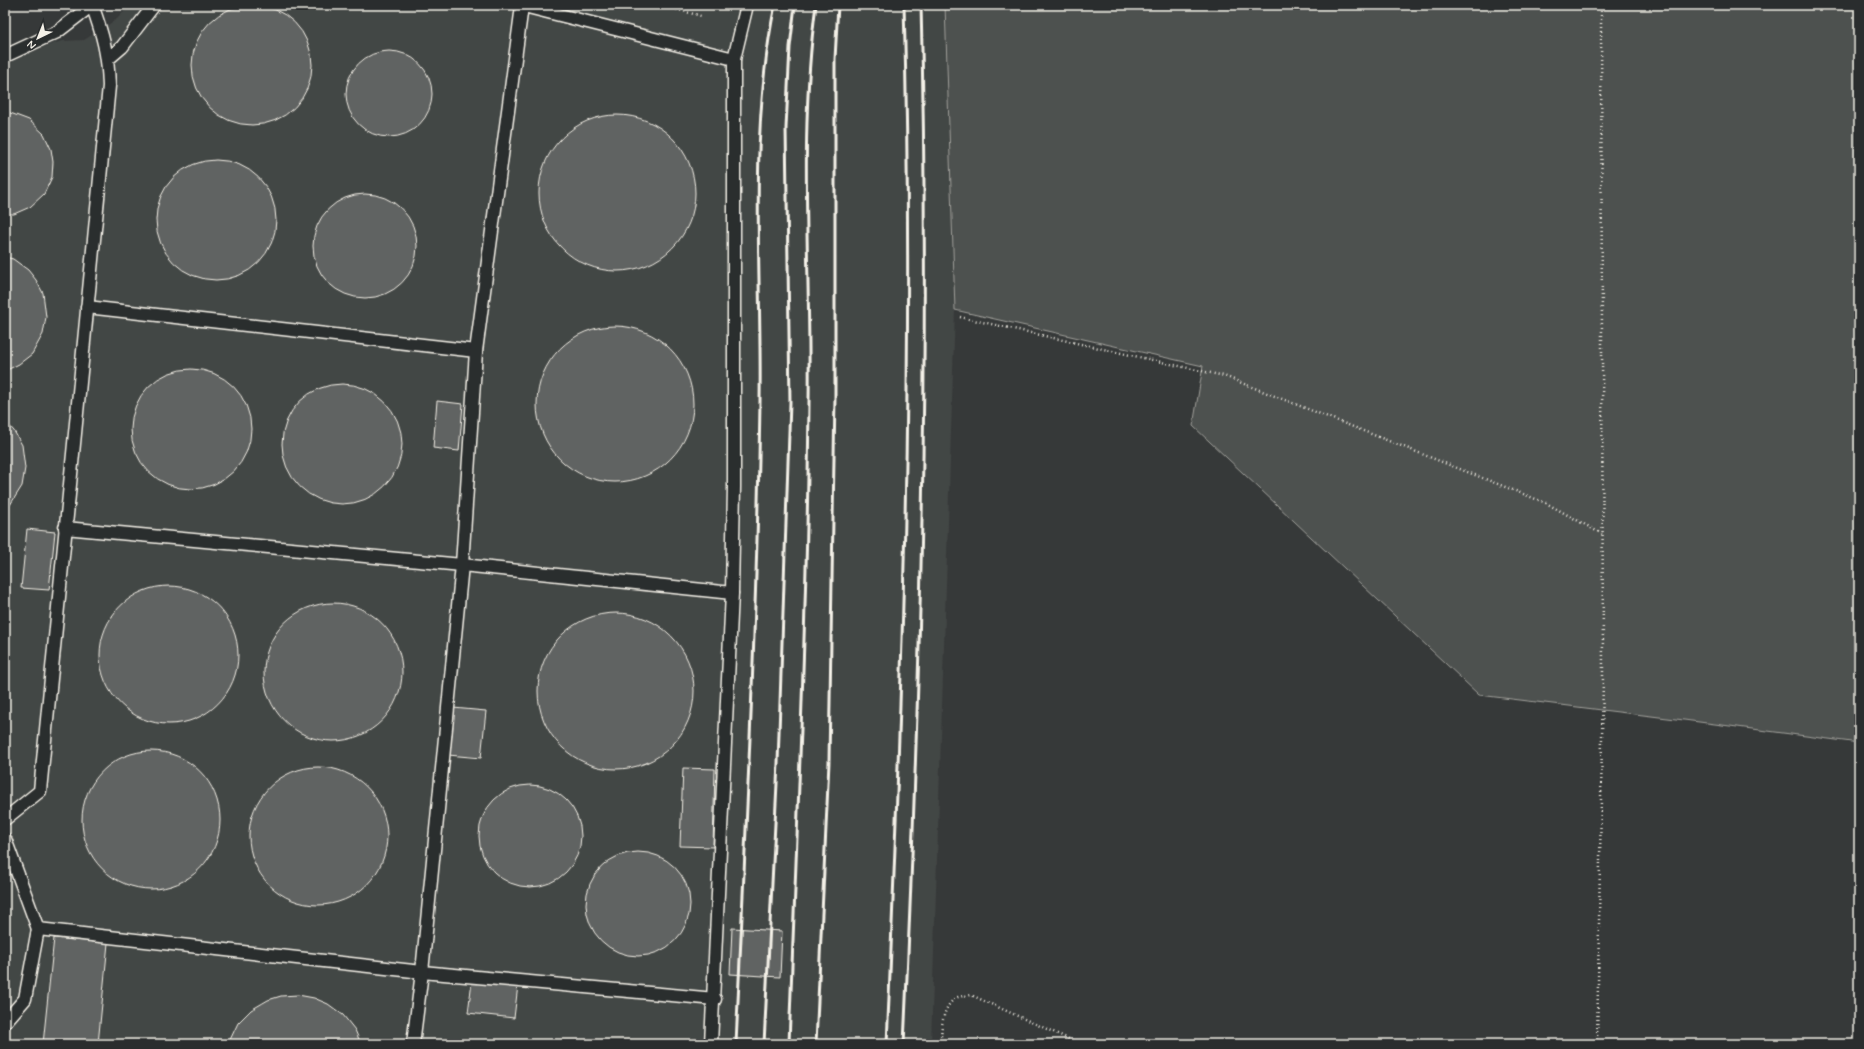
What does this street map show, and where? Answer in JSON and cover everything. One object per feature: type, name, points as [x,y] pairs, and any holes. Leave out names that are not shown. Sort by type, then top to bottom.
[{"type":"lane","points":[[5,56],[57,32],[92,5],[101,29],[108,59],[109,86],[40,790],[5,819]]},
{"type":"lane","points":[[108,59],[122,47],[154,5]]},
{"type":"lane","points":[[413,1044],[422,972],[462,565],[476,351],[521,5],[734,59]]},
{"type":"lane","points":[[711,1044],[732,593],[734,487],[734,59],[747,5]]},
{"type":"lane","points":[[87,307],[476,351]]},
{"type":"lane","points":[[65,528],[462,565],[732,593]]},
{"type":"lane","points":[[5,840],[38,928],[25,1000],[5,1022]]},
{"type":"lane","points":[[38,928],[422,972],[714,999]]},
{"type":"path","points":[[661,5],[701,16]]},
{"type":"path","points":[[1597,1044],[1603,676],[1601,5]]},
{"type":"path","points":[[960,317],[1224,376],[1546,503],[1603,535]]},
{"type":"path","points":[[941,1044],[941,1026],[947,1008],[957,997],[971,995],[1080,1044]]},
{"type":"shaded area","points":[[130,5],[945,5],[955,310],[931,1044],[5,1044],[5,63],[51,44],[63,41],[84,40],[117,19]]},
{"type":"shaded area","points":[[945,5],[1859,5],[1859,743],[1479,695],[1193,426],[1203,366],[955,310]]},
{"type":"building","points":[[252,5],[275,9],[295,22],[308,42],[312,65],[308,88],[295,108],[275,121],[252,125],[229,121],[209,108],[196,88],[192,65],[196,42],[209,22],[229,9]]},
{"type":"building","points":[[389,51],[405,54],[413,58],[425,70],[429,78],[432,94],[429,110],[425,118],[413,130],[405,134],[389,137],[373,134],[365,130],[353,118],[349,110],[346,94],[349,78],[353,70],[365,58],[373,54]]},
{"type":"building","points":[[5,111],[29,120],[44,134],[51,149],[53,162],[52,177],[44,194],[30,207],[14,214],[5,214]]},
{"type":"building","points":[[609,115],[625,115],[640,118],[654,124],[667,132],[678,143],[692,170],[695,193],[694,208],[686,230],[678,243],[667,254],[640,268],[625,271],[609,271],[594,268],[580,262],[567,254],[556,243],[542,216],[539,201],[539,185],[542,170],[548,156],[556,143],[567,132],[594,118]]},
{"type":"building","points":[[216,160],[239,164],[259,177],[272,197],[276,220],[272,243],[259,263],[239,276],[216,280],[193,276],[173,263],[160,243],[156,220],[160,197],[173,177],[193,164]]},
{"type":"building","points":[[365,194],[385,198],[394,203],[408,217],[413,226],[417,246],[413,266],[408,275],[394,289],[385,294],[365,298],[345,294],[336,289],[322,275],[317,266],[313,246],[317,226],[322,217],[336,203],[345,198]]},
{"type":"building","points":[[5,257],[13,259],[28,270],[36,280],[43,293],[46,317],[43,334],[32,354],[19,364],[5,371]]},
{"type":"building","points":[[607,326],[623,326],[638,329],[652,335],[665,343],[676,354],[690,381],[693,404],[692,419],[684,441],[676,454],[665,465],[638,479],[623,482],[607,482],[592,479],[578,473],[565,465],[554,454],[540,427],[537,412],[537,396],[540,381],[546,367],[554,354],[565,343],[592,329]]},
{"type":"building","points":[[191,369],[214,373],[234,386],[247,406],[251,429],[247,452],[234,472],[214,485],[191,489],[168,485],[148,472],[135,452],[131,429],[135,406],[148,386],[168,373]]},
{"type":"building","points":[[342,384],[365,388],[385,401],[398,421],[402,444],[398,467],[385,487],[365,500],[342,504],[319,500],[299,487],[286,467],[282,444],[286,421],[299,401],[319,388]]},
{"type":"building","points":[[437,401],[463,404],[459,451],[433,448]]},
{"type":"building","points":[[5,421],[14,431],[22,445],[25,468],[22,486],[10,505],[5,509]]},
{"type":"building","points":[[27,529],[55,532],[49,590],[21,588]]},
{"type":"building","points":[[176,586],[196,591],[208,597],[223,611],[233,628],[237,641],[237,669],[233,682],[227,694],[213,709],[196,719],[183,723],[162,724],[142,719],[130,713],[115,699],[105,682],[101,669],[100,648],[105,628],[111,616],[125,601],[142,591],[155,587]]},
{"type":"building","points":[[340,603],[360,608],[372,614],[387,628],[397,645],[401,658],[401,686],[397,699],[391,711],[377,726],[360,736],[347,740],[326,741],[306,736],[294,730],[279,716],[269,699],[265,686],[264,665],[269,645],[275,633],[289,618],[306,608],[319,604]]},
{"type":"building","points":[[608,613],[624,613],[639,616],[653,622],[666,630],[677,641],[691,668],[694,691],[693,706],[685,728],[677,741],[666,752],[639,766],[624,769],[608,769],[593,766],[579,760],[566,752],[555,741],[541,714],[538,699],[538,683],[541,668],[547,654],[555,641],[566,630],[593,616]]},
{"type":"building","points":[[453,708],[486,711],[481,758],[448,755]]},
{"type":"building","points":[[158,751],[184,759],[195,766],[205,776],[215,793],[219,806],[219,834],[215,847],[205,864],[195,874],[178,884],[165,888],[144,889],[118,881],[107,874],[97,864],[87,847],[83,834],[82,813],[90,787],[97,776],[107,766],[124,756],[137,752]]},
{"type":"building","points":[[325,767],[351,775],[362,782],[372,792],[382,809],[386,822],[386,850],[382,863],[372,880],[362,890],[345,900],[332,904],[311,905],[285,897],[274,890],[264,880],[254,863],[250,850],[249,829],[257,803],[264,792],[274,782],[291,772],[304,768]]},
{"type":"building","points":[[683,768],[715,769],[713,847],[680,846]]},
{"type":"building","points":[[520,785],[540,785],[559,793],[573,807],[581,826],[581,846],[578,856],[573,865],[559,879],[540,887],[520,887],[501,879],[487,865],[479,846],[479,826],[487,807],[501,793]]},
{"type":"building","points":[[638,852],[658,856],[667,861],[681,875],[686,884],[690,904],[686,924],[681,933],[667,947],[658,952],[638,956],[618,952],[609,947],[595,933],[590,924],[586,904],[590,884],[595,875],[609,861],[618,856]]},
{"type":"building","points":[[732,928],[782,931],[780,977],[730,974]]},
{"type":"building","points":[[54,938],[108,943],[98,1044],[43,1044]]},
{"type":"building","points":[[472,981],[518,985],[514,1018],[468,1013]]},
{"type":"building","points":[[298,995],[314,998],[328,1004],[343,1015],[355,1030],[361,1044],[228,1044],[238,1023],[251,1010],[268,1000],[281,996]]},
{"type":"railway","points":[[736,1044],[751,723],[759,482],[759,153],[767,54],[775,5]]},
{"type":"railway","points":[[764,1044],[778,763],[790,402],[786,128],[790,47],[795,5]]},
{"type":"railway","points":[[789,1044],[808,482],[809,352],[806,153],[811,54],[816,5]]},
{"type":"railway","points":[[816,1044],[829,762],[835,397],[835,59],[838,5]]},
{"type":"railway","points":[[887,1044],[902,654],[905,524],[908,265],[904,5]]},
{"type":"railway","points":[[904,1044],[915,784],[922,525],[924,395],[924,135],[921,5]]}]
